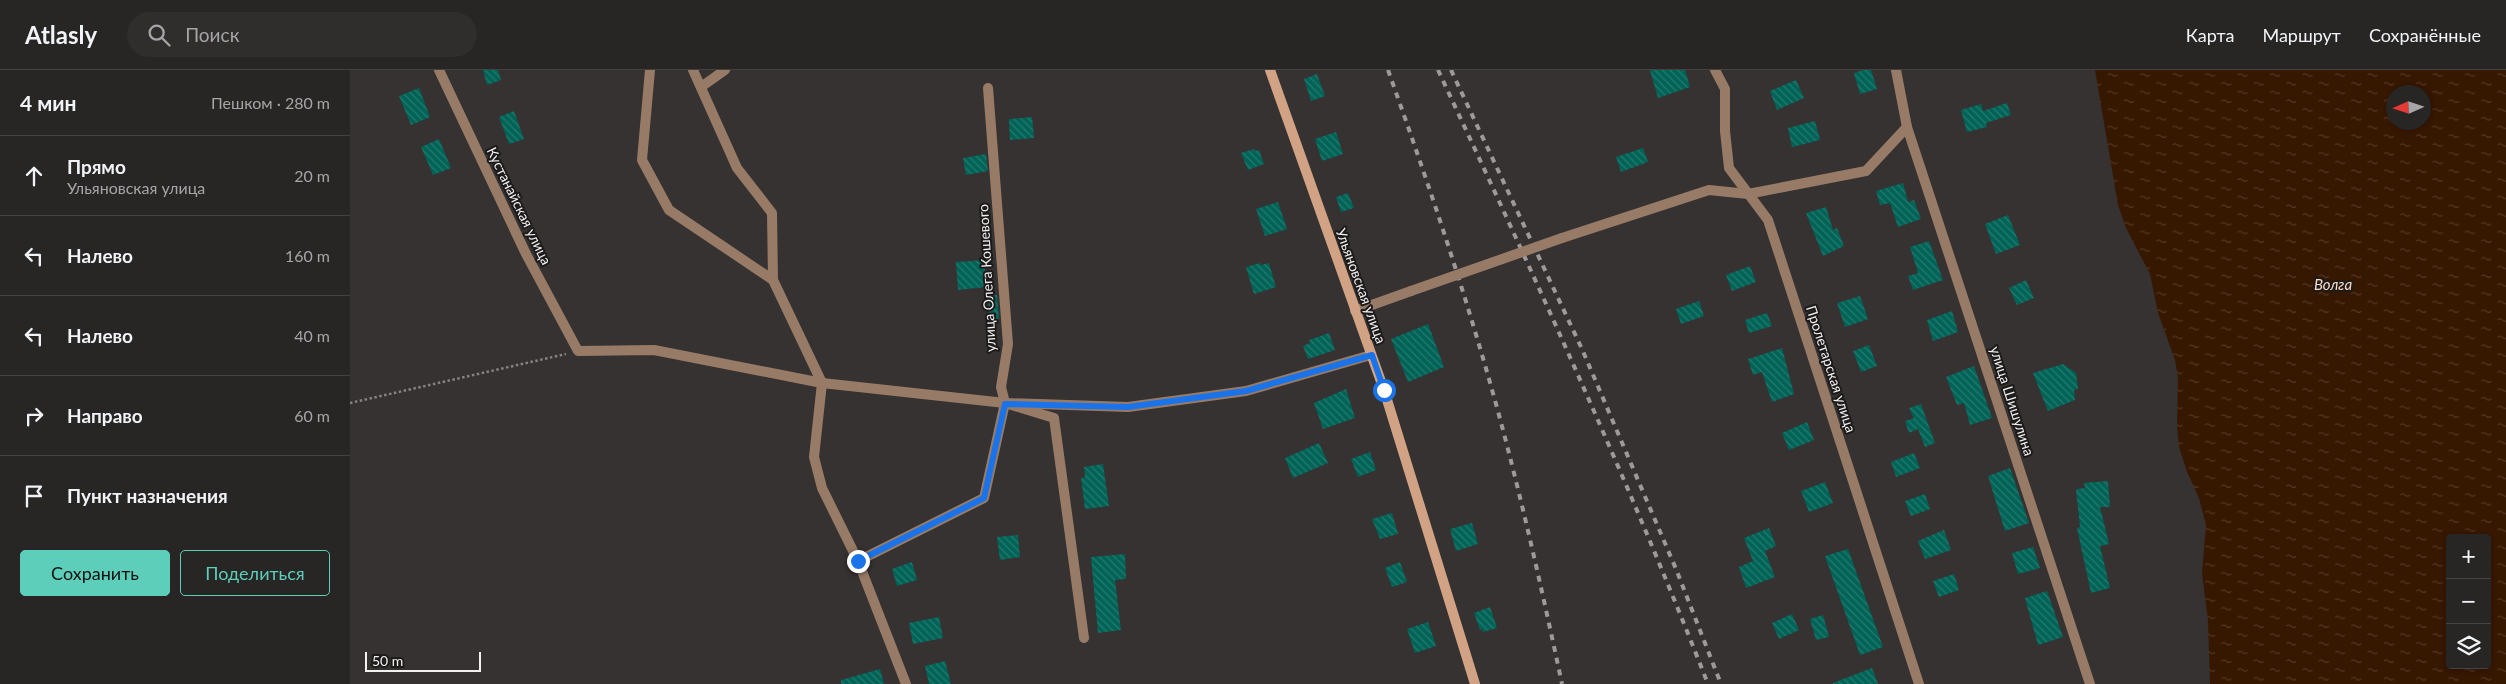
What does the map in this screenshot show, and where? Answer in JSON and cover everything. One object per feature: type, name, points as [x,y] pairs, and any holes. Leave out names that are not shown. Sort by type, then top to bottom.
[{"type":"main road","name":"Ульяновская улица","points":[[1270,70],[1372,355],[1475,684]]},
{"type":"street","name":"Кустанайская улица","points":[[440,70],[526,254],[578,351]]},
{"type":"street","points":[[650,70],[642,160],[669,210],[773,280]]},
{"type":"street","points":[[693,70],[737,168],[772,213],[773,280],[822,383],[814,457],[822,488],[858,561],[906,684]]},
{"type":"street","points":[[701,88],[725,70]]},
{"type":"street","name":"Пролетарская улица","points":[[1715,70],[1725,89],[1725,131],[1729,168],[1768,220],[1919,684]]},
{"type":"street","name":"улица Шишулина","points":[[1896,70],[1907,127],[2090,684]]},
{"type":"street","name":"улица Олега Кошевого","points":[[858,561],[984,498],[1005,404],[1001,387],[1008,344],[988,88]]},
{"type":"street","points":[[1355,311],[1562,238],[1709,190],[1748,194],[1866,171],[1907,127]]},
{"type":"street","points":[[578,351],[654,350],[822,383],[1005,404],[1128,407],[1246,391],[1372,355]]},
{"type":"street","points":[[1005,404],[1054,418],[1084,638]]},
{"type":"path","points":[[350,403],[578,351]]},
{"type":"water","name":"Волга","points":[[2095,70],[2506,70],[2506,684],[2210,684],[2208,621],[2202,573],[2206,525],[2199,498],[2187,472],[2179,447],[2177,426],[2178,379],[2175,360],[2158,313],[2150,274],[2126,228],[2118,205]]},
{"type":"building","points":[[483,70],[498,70],[501,80],[487,85]]},
{"type":"building","points":[[1650,70],[1685,70],[1690,87],[1658,98]]},
{"type":"building","points":[[1871,70],[1877,89],[1860,94],[1854,73]]},
{"type":"building","points":[[1317,74],[1325,96],[1311,101],[1304,79]]},
{"type":"building","points":[[1796,80],[1804,98],[1777,110],[1770,91]]},
{"type":"building","points":[[419,88],[430,117],[411,125],[399,96]]},
{"type":"building","points":[[2007,103],[2011,115],[1986,123],[1987,127],[1967,132],[1961,110],[1981,104],[1983,111]]},
{"type":"building","points":[[514,111],[524,139],[509,144],[499,117]]},
{"type":"building","points":[[1032,117],[1034,138],[1010,140],[1009,119]]},
{"type":"building","points":[[1815,121],[1820,140],[1792,147],[1788,128]]},
{"type":"building","points":[[1336,132],[1343,154],[1322,161],[1315,139]]},
{"type":"building","points":[[439,139],[451,168],[433,175],[421,147]]},
{"type":"building","points":[[1643,148],[1648,162],[1621,172],[1616,157]]},
{"type":"building","points":[[1254,149],[1255,151],[1259,150],[1264,164],[1248,170],[1241,153]]},
{"type":"building","points":[[986,154],[988,171],[966,175],[963,158]]},
{"type":"building","points":[[1903,183],[1908,202],[1914,200],[1921,219],[1898,227],[1890,203],[1880,205],[1876,191]]},
{"type":"building","points":[[1348,193],[1354,208],[1341,212],[1336,197]]},
{"type":"building","points":[[1278,202],[1287,229],[1265,236],[1256,209]]},
{"type":"building","points":[[1826,207],[1833,230],[1837,228],[1844,246],[1823,256],[1806,213]]},
{"type":"building","points":[[2008,215],[2020,245],[1996,254],[1985,224]]},
{"type":"building","points":[[1929,241],[1943,280],[1913,290],[1908,276],[1918,273],[1910,247]]},
{"type":"building","points":[[984,260],[986,287],[958,290],[956,262]]},
{"type":"building","points":[[1260,263],[1261,265],[1269,263],[1276,287],[1254,294],[1246,267]]},
{"type":"building","points":[[1750,266],[1756,282],[1732,291],[1726,275]]},
{"type":"building","points":[[2026,280],[2034,298],[2017,305],[2009,288]]},
{"type":"building","points":[[997,295],[999,319],[990,320],[988,296]]},
{"type":"building","points":[[1860,296],[1868,319],[1845,327],[1837,303]]},
{"type":"building","points":[[1699,301],[1704,316],[1681,324],[1676,309]]},
{"type":"building","points":[[1952,311],[1958,332],[1933,341],[1927,320]]},
{"type":"building","points":[[1767,313],[1772,326],[1749,333],[1745,320]]},
{"type":"building","points":[[1428,324],[1444,367],[1408,382],[1391,339]]},
{"type":"building","points":[[1329,333],[1335,350],[1308,359],[1303,346],[1310,343],[1309,340]]},
{"type":"building","points":[[1869,345],[1877,366],[1861,372],[1853,351]]},
{"type":"building","points":[[1782,348],[1794,394],[1772,402],[1762,372],[1753,375],[1748,359]]},
{"type":"building","points":[[2063,364],[2076,373],[2078,389],[2074,390],[2075,400],[2048,411],[2033,373]]},
{"type":"building","points":[[1974,366],[1992,418],[1970,425],[1964,403],[1957,405],[1946,377]]},
{"type":"building","points":[[1346,389],[1355,418],[1323,429],[1314,403]]},
{"type":"building","points":[[1921,404],[1935,443],[1925,447],[1918,429],[1909,433],[1905,421],[1914,418],[1909,408]]},
{"type":"building","points":[[1807,422],[1814,440],[1789,450],[1782,433]]},
{"type":"building","points":[[1319,443],[1328,463],[1293,478],[1285,458]]},
{"type":"building","points":[[1370,452],[1376,470],[1358,477],[1351,459]]},
{"type":"building","points":[[1914,453],[1920,468],[1896,477],[1891,462]]},
{"type":"building","points":[[1103,464],[1109,506],[1085,509],[1081,478],[1085,477],[1084,467]]},
{"type":"building","points":[[2010,468],[2029,523],[2005,531],[1988,476]]},
{"type":"building","points":[[2108,481],[2110,507],[2100,507],[2109,544],[2100,546],[2110,588],[2091,593],[2077,528],[2080,527],[2076,489],[2085,488],[2084,483]]},
{"type":"building","points":[[1825,482],[1833,503],[1809,512],[1801,491]]},
{"type":"building","points":[[1925,494],[1930,509],[1911,516],[1905,501]]},
{"type":"building","points":[[1392,513],[1398,534],[1380,539],[1372,519]]},
{"type":"building","points":[[1472,523],[1478,544],[1456,551],[1450,529]]},
{"type":"building","points":[[1769,528],[1776,546],[1765,551],[1775,577],[1746,588],[1739,567],[1753,561],[1744,538]]},
{"type":"building","points":[[1944,530],[1951,550],[1925,559],[1918,541]]},
{"type":"building","points":[[1018,535],[1020,557],[1000,560],[997,537]]},
{"type":"building","points":[[2033,547],[2040,568],[2018,574],[2012,553]]},
{"type":"building","points":[[1848,549],[1883,647],[1860,655],[1825,556]]},
{"type":"building","points":[[1125,554],[1126,579],[1115,580],[1121,630],[1098,633],[1091,557]]},
{"type":"building","points":[[912,562],[917,580],[897,586],[892,569]]},
{"type":"building","points":[[1400,562],[1407,582],[1392,587],[1385,568]]},
{"type":"building","points":[[1954,574],[1959,590],[1939,597],[1933,581]]},
{"type":"building","points":[[2047,591],[2063,637],[2038,645],[2025,598]]},
{"type":"building","points":[[1490,607],[1497,628],[1483,632],[1482,629],[1480,630],[1474,613]]},
{"type":"building","points":[[1792,614],[1799,630],[1779,639],[1772,623]]},
{"type":"building","points":[[1823,615],[1829,637],[1816,640],[1810,619]]},
{"type":"building","points":[[939,617],[943,638],[913,644],[909,623]]},
{"type":"building","points":[[1428,622],[1436,646],[1415,653],[1407,629]]},
{"type":"building","points":[[945,661],[951,684],[929,684],[925,666]]},
{"type":"building","points":[[1872,668],[1878,684],[1833,684],[1833,683]]},
{"type":"building","points":[[880,669],[884,684],[841,684],[841,680]]},
{"type":"railway","points":[[1388,70],[1449,249],[1491,385],[1527,525],[1562,684]]},
{"type":"railway","points":[[1438,70],[1544,298],[1612,451],[1708,684]]},
{"type":"railway","points":[[1451,70],[1582,349],[1676,569],[1721,684]]},
{"type":"route","points":[[858,561],[984,498],[1005,404],[1128,407],[1246,391],[1372,355],[1384,390]]}]
